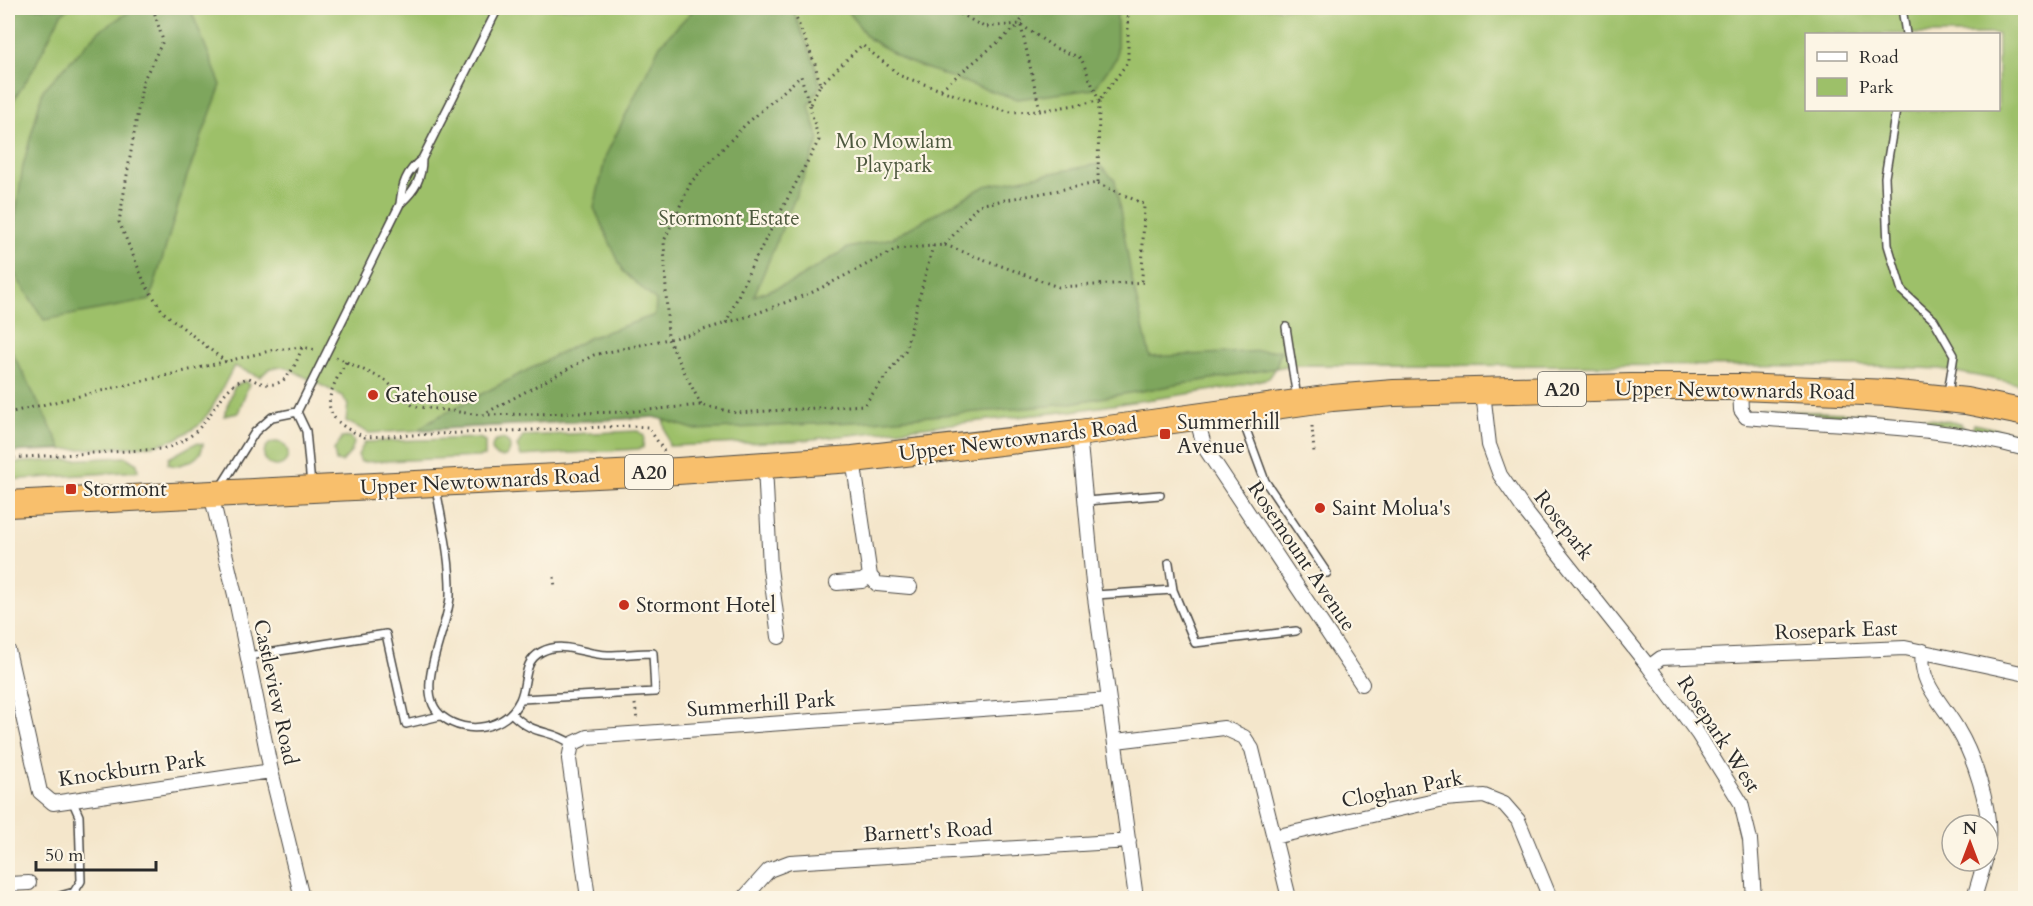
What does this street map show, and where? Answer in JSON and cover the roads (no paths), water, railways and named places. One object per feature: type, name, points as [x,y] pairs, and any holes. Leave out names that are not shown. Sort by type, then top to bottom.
[{"type":"highway","name":"Upper Newtownards Road","points":[[8,504],[853,459],[1079,433],[1359,395],[1631,387],[1740,387],[1889,393],[1947,399],[2025,413]]},
{"type":"street","points":[[1740,387],[1741,410],[1746,417],[1902,428],[2002,442],[2025,449]]},
{"type":"street","name":"Rosepark","points":[[1483,392],[1489,445],[1500,475],[1524,511],[1649,667]]},
{"type":"street","name":"Rosemount Avenue","points":[[1196,417],[1205,448],[1362,684]]},
{"type":"street","points":[[1079,433],[1095,595],[1136,898]]},
{"type":"street","points":[[853,459],[870,576],[877,584],[910,587]]},
{"type":"street","points":[[765,465],[770,568],[779,637]]},
{"type":"street","name":"Castleview Road","points":[[214,494],[271,771],[302,898]]},
{"type":"street","points":[[837,583],[862,581],[870,576]]},
{"type":"street","name":"Rosepark East","points":[[1649,667],[1661,658],[1682,656],[1905,648],[2025,674]]},
{"type":"street","name":"Knockburn Park","points":[[8,650],[40,792],[53,803],[271,771]]},
{"type":"street","points":[[1923,651],[1923,675],[1970,751],[1984,813]]},
{"type":"street","name":"Rosepark West","points":[[1649,667],[1698,734],[1741,803],[1750,840],[1754,898]]},
{"type":"street","name":"Summerhill Park","points":[[572,744],[586,737],[1109,700]]},
{"type":"street","points":[[1116,741],[1224,728],[1244,737],[1252,749],[1289,898]]},
{"type":"street","points":[[572,744],[569,759],[588,898]]},
{"type":"street","name":"Cloghan Park","points":[[1274,837],[1444,799],[1484,796],[1504,804],[1518,820],[1551,898]]},
{"type":"street","name":"Barnett's Road","points":[[744,898],[769,870],[790,862],[1129,841]]},
{"type":"street","points":[[1974,898],[1981,873]]},
{"type":"street","points":[[8,884],[29,883]]},
{"type":"lane","points":[[400,204],[402,185],[410,170],[422,159],[498,8]]},
{"type":"lane","points":[[1902,8],[1906,33]]},
{"type":"lane","points":[[1896,111],[1885,177],[1888,245],[1902,291],[1934,320],[1954,356],[1947,399]]},
{"type":"lane","points":[[297,412],[400,204],[414,190],[422,174],[422,159]]},
{"type":"lane","points":[[1286,327],[1298,403]]},
{"type":"lane","points":[[1240,411],[1265,481],[1327,573]]},
{"type":"lane","points":[[297,412],[306,431],[312,489]]},
{"type":"lane","points":[[214,494],[255,432],[272,417],[297,412]]},
{"type":"lane","points":[[436,482],[449,568],[450,597],[448,616],[430,672],[429,690],[440,716],[460,728],[492,725],[511,713],[521,699],[531,659],[541,652],[556,647],[573,647],[606,655],[653,653],[655,692],[521,699]]},
{"type":"lane","points":[[1086,501],[1160,495]]},
{"type":"lane","points":[[1169,563],[1173,590],[1196,643],[1296,631]]},
{"type":"lane","points":[[1095,595],[1173,590]]},
{"type":"lane","points":[[248,656],[386,634],[406,724],[440,716]]},
{"type":"lane","points":[[511,713],[524,726],[538,733],[557,734],[572,744]]},
{"type":"lane","points":[[60,896],[74,892],[81,881],[79,822],[72,800]]},
{"type":"place","name":"Gatehouse","points":[[373,395]]},
{"type":"place","name":"Summerhill Avenue","points":[[1165,434]]},
{"type":"place","name":"Stormont","points":[[71,489]]},
{"type":"place","name":"Saint Molua's","points":[[1320,508]]},
{"type":"place","name":"Stormont Hotel","points":[[624,605]]},
{"type":"park label","name":"Mo Mowlam Playpark","points":[[894,153]]},
{"type":"park label","name":"Stormont Estate","points":[[729,218]]}]
